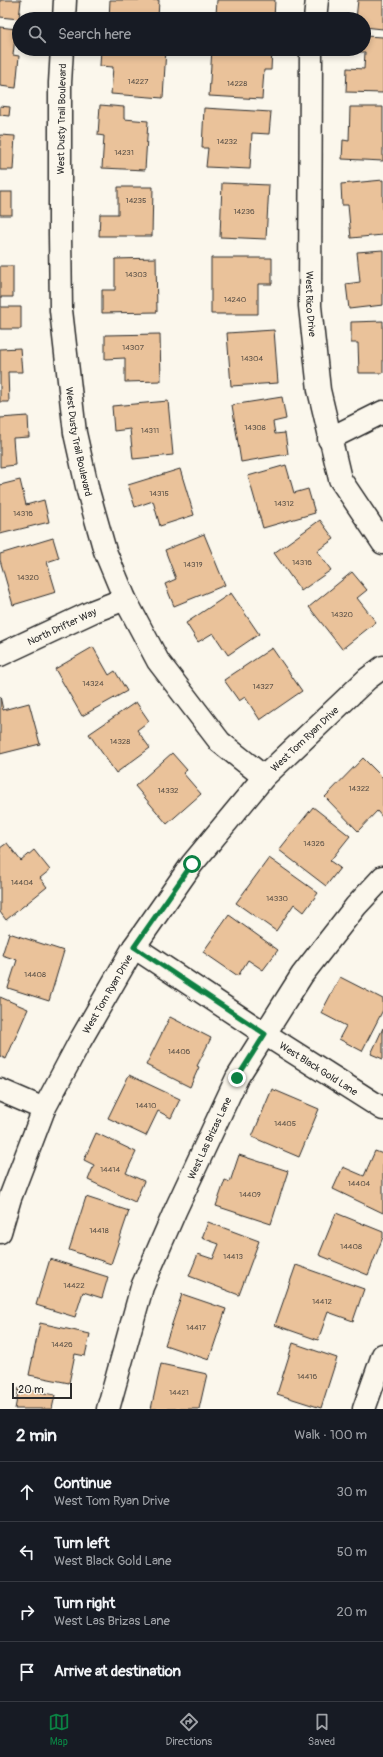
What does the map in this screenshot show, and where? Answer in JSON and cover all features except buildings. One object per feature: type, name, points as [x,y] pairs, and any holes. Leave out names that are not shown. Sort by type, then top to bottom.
[{"type":"street","points":[[64,12],[65,0]]},
{"type":"street","points":[[316,12],[317,0]]},
{"type":"street","name":"West Dusty Trail Boulevard","points":[[62,56],[60,83],[60,227],[62,310],[75,433],[88,491],[105,551],[125,599],[158,661],[220,742],[264,777]]},
{"type":"street","name":"West Rico Drive","points":[[311,56],[310,306],[319,390],[340,479],[383,543]]},
{"type":"street","points":[[330,439],[383,412]]},
{"type":"street","name":"North Drifter Way","points":[[0,655],[94,611],[125,599]]},
{"type":"street","name":"West Tom Ryan Drive","points":[[0,1232],[10,1198],[44,1108],[80,1041],[134,947],[192,864],[264,777],[367,679],[383,667]]},
{"type":"street","name":"West Las Brizas Lane","points":[[108,1409],[142,1287],[175,1211],[237,1078],[302,974],[356,906],[383,877]]},
{"type":"street","name":"West Black Gold Lane","points":[[134,947],[265,1034],[383,1109]]},
{"type":"street","points":[[0,1090],[44,1108]]},
{"type":"street","points":[[364,1409],[383,1355]]},
{"type":"route","points":[[192,864],[134,947],[265,1034],[237,1078]]}]
